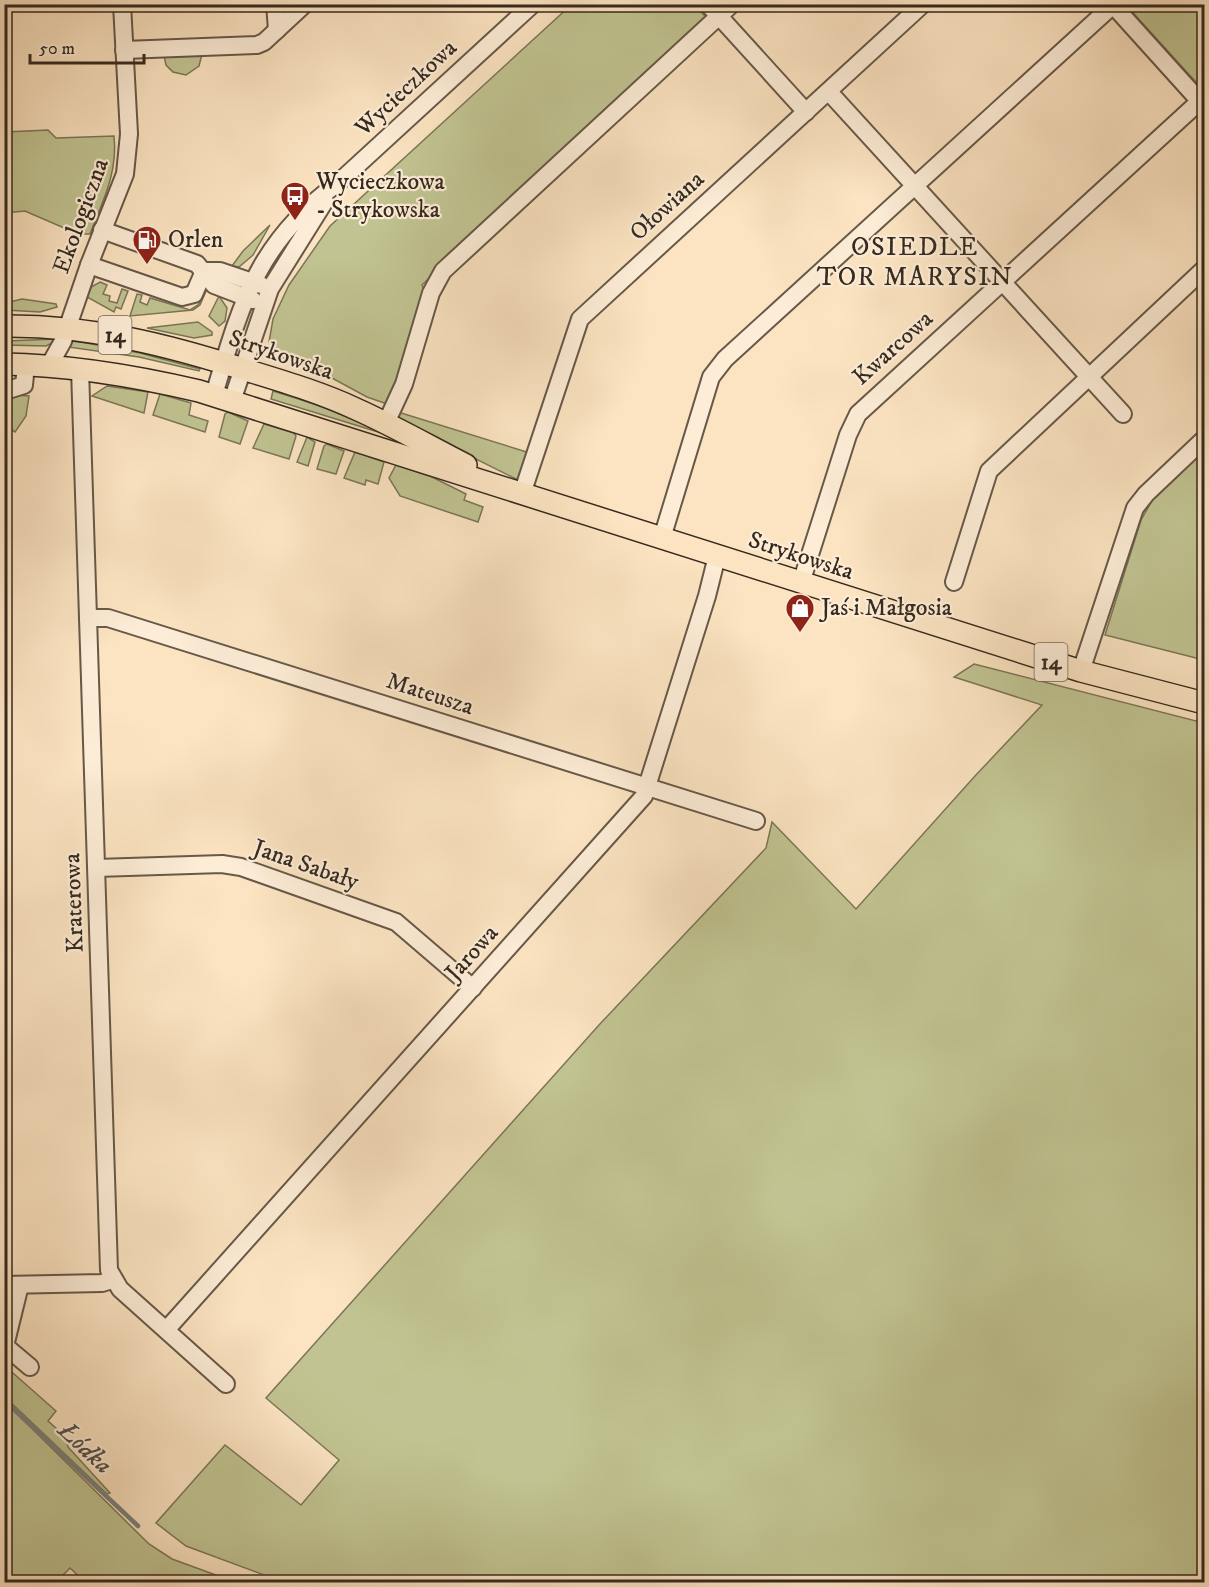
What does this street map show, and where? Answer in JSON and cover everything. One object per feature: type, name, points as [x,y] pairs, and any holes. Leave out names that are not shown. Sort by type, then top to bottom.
[{"type":"main road","name":"Strykowska","points":[[4,326],[68,327],[138,339],[233,365],[319,393],[386,423],[522,494]]},
{"type":"main road","name":"Strykowska","points":[[4,364],[80,369],[157,381],[223,398],[1081,671],[1204,703]]},
{"type":"street","name":"Ekologiczna","points":[[49,366],[68,327],[89,265],[125,174],[129,155],[122,4]]},
{"type":"street","points":[[275,4],[277,30]]},
{"type":"street","points":[[124,50],[257,45],[305,4]]},
{"type":"street","name":"Wycieczkowa","points":[[223,398],[233,365],[244,298],[273,246],[316,199],[338,183],[533,4]]},
{"type":"street","points":[[386,423],[404,384],[431,293],[443,272],[714,10],[732,4]]},
{"type":"street","name":"Ołowiana","points":[[522,494],[580,319],[923,4]]},
{"type":"street","points":[[662,538],[711,377],[725,359],[916,187],[1112,5],[1202,103]]},
{"type":"street","points":[[714,10],[806,112]]},
{"type":"street","points":[[829,92],[1123,414]]},
{"type":"street","name":"Kwarcowa","points":[[801,583],[848,435],[858,414],[1001,282],[1202,103]]},
{"type":"street","name":"Wycieczkowa","points":[[233,365],[266,296],[338,183]]},
{"type":"street","points":[[102,231],[197,264],[214,285],[244,298],[266,296]]},
{"type":"street","points":[[89,265],[182,297],[194,294],[204,271]]},
{"type":"street","points":[[954,582],[988,471],[1204,269]]},
{"type":"street","points":[[204,271],[220,271],[252,281],[266,296]]},
{"type":"street","points":[[8,390],[24,385],[26,365]]},
{"type":"street","name":"Kraterowa","points":[[80,369],[108,1257],[112,1280]]},
{"type":"street","points":[[1081,671],[1135,508],[1146,494],[1204,439]]},
{"type":"street","name":"Jarowa","points":[[167,1329],[638,804],[649,788],[717,556]]},
{"type":"street","name":"Mateusza","points":[[88,618],[108,618],[756,821]]},
{"type":"street","name":"Jana Sabały","points":[[97,868],[222,864],[241,867],[396,922],[473,988]]},
{"type":"street","points":[[30,1367],[5,1346],[12,1285],[102,1283],[112,1280],[226,1384]]},
{"type":"green space","points":[[571,5],[694,5],[707,18],[422,285],[426,295],[390,405],[367,397],[319,371],[281,357],[269,342],[273,319],[289,285],[330,226]]},
{"type":"green space","points":[[1126,5],[1204,5],[1204,91]]},
{"type":"green space","points":[[202,54],[199,66],[186,75],[173,72],[166,65],[164,56]]},
{"type":"green space","points":[[48,130],[56,138],[114,136],[112,174],[90,234],[78,234],[25,211],[5,213],[5,132]]},
{"type":"green space","points":[[270,225],[253,255],[239,267],[232,266],[243,251]]},
{"type":"green space","points":[[100,282],[107,285],[103,294],[110,296],[109,301],[117,303],[122,289],[128,291],[121,309],[116,307],[114,312],[87,297],[91,287]]},
{"type":"green space","points":[[207,289],[200,305],[193,310],[130,316],[137,294],[142,295],[140,302],[147,305],[150,298],[190,310],[198,305]]},
{"type":"green space","points":[[219,296],[227,308],[225,321],[219,326],[209,316]]},
{"type":"green space","points":[[22,299],[56,304],[57,307],[40,312],[5,310],[5,303]]},
{"type":"green space","points":[[198,322],[212,332],[212,335],[194,338],[147,328]]},
{"type":"green space","points":[[56,339],[46,346],[5,345],[5,341]]},
{"type":"green space","points":[[71,340],[140,353],[200,369],[199,371],[139,357],[68,347]]},
{"type":"green space","points":[[107,386],[148,392],[144,413],[92,396]]},
{"type":"green space","points":[[273,391],[346,414],[391,436],[271,399]]},
{"type":"green space","points":[[4,394],[29,396],[26,416],[15,432],[5,426]]},
{"type":"green space","points":[[160,394],[191,403],[189,415],[208,421],[205,432],[153,415]]},
{"type":"green space","points":[[228,412],[248,421],[240,444],[219,437],[225,414]]},
{"type":"green space","points":[[398,412],[530,453],[520,478],[516,479],[396,419]]},
{"type":"green space","points":[[264,424],[294,433],[296,436],[289,459],[253,448]]},
{"type":"green space","points":[[307,437],[315,442],[308,466],[297,462]]},
{"type":"green space","points":[[327,444],[344,451],[336,474],[317,469],[324,446]]},
{"type":"green space","points":[[1204,449],[1204,660],[1105,635],[1141,520],[1157,492]]},
{"type":"green space","points":[[355,452],[384,462],[378,484],[366,480],[365,485],[344,478]]},
{"type":"green space","points":[[396,465],[432,477],[466,494],[464,500],[483,507],[478,522],[400,496],[389,478]]},
{"type":"green space","points":[[974,664],[1204,723],[1204,1582],[283,1582],[186,1546],[156,1523],[225,1445],[301,1505],[339,1460],[266,1398],[599,1025],[766,848],[772,822],[856,909],[1042,705],[954,677]]},
{"type":"green space","points":[[5,1366],[56,1411],[48,1421],[66,1437],[68,1447],[110,1493],[107,1494],[5,1397]]},
{"type":"green space","points":[[5,1402],[149,1544],[172,1559],[235,1582],[85,1582],[70,1568],[56,1582],[5,1582]]},
{"type":"waterway","name":"Łódka","points":[[4,1400],[138,1526]]},
{"type":"place","name":"Wycieczkowa - Strykowska","points":[[295,222]]},
{"type":"place","name":"Orlen","points":[[147,266]]},
{"type":"place","name":"Jaś i Małgosia","points":[[800,634]]},
{"type":"district","name":"OSIEDLE TOR MARYSIN","points":[[915,262]]}]
